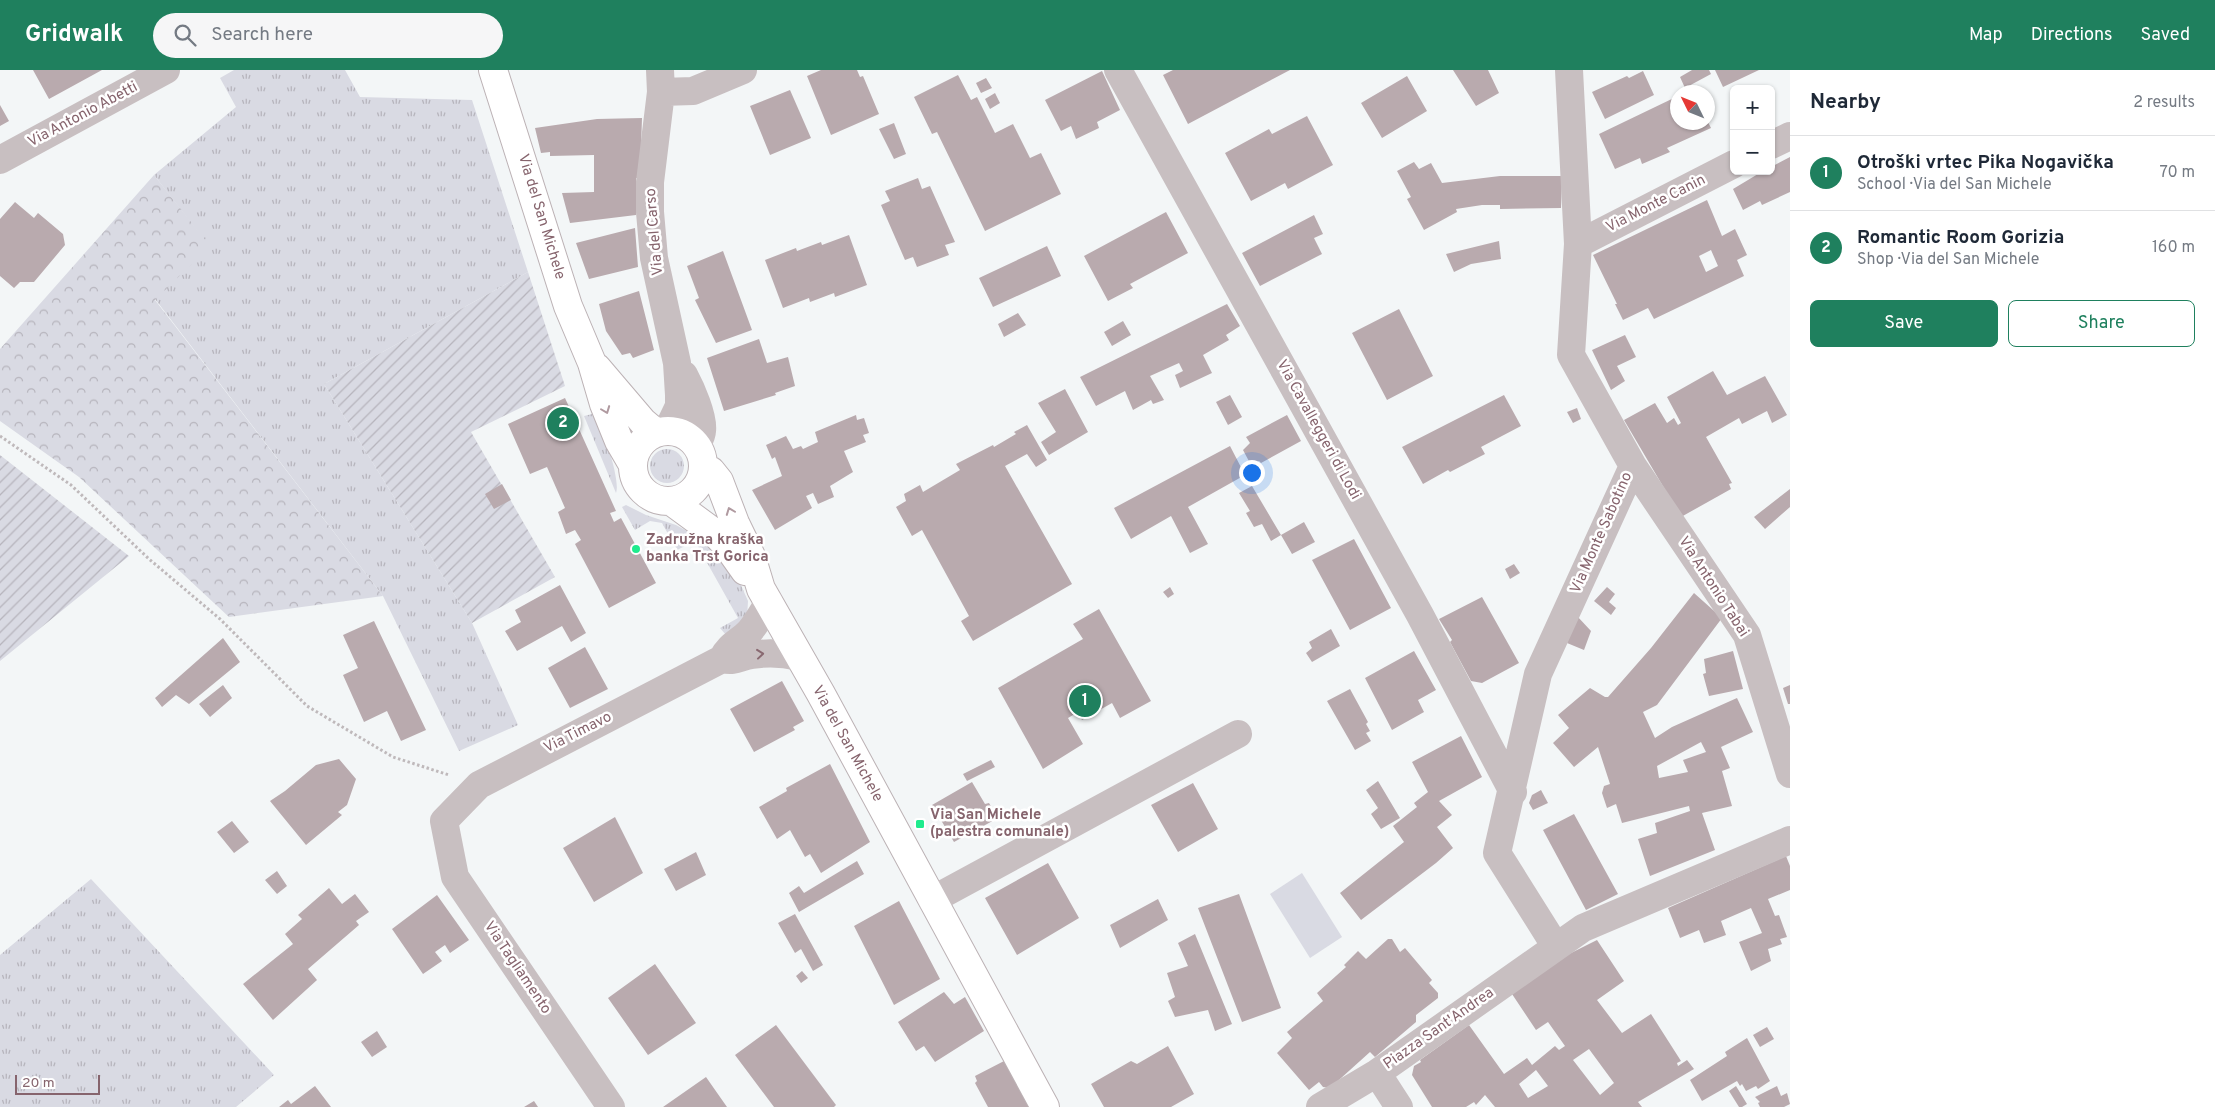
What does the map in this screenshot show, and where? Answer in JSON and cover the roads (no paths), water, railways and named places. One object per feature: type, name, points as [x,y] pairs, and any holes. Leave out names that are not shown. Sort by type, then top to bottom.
[{"type":"main road","name":"Via del San Michele","points":[[493,70],[568,306],[592,363],[604,404],[619,442],[633,464],[634,476],[639,487],[648,495],[659,500],[671,501],[716,534],[765,596],[1045,1107]]},
{"type":"main road","name":"Via del San Michele","points":[[592,363],[643,422],[662,432],[678,433],[711,470],[719,481],[735,523],[751,556],[765,596]]},
{"type":"main road","points":[[633,464],[636,451],[644,440],[662,432]]},
{"type":"main road","points":[[671,501],[683,498],[693,490],[700,480],[699,457]]},
{"type":"street","name":"Via Antonio Abetti","points":[[0,160],[166,70]]},
{"type":"street","points":[[661,81],[693,91],[743,70]]},
{"type":"street","name":"Via Cavalleggeri di Lodi","points":[[1118,70],[1420,615],[1513,792]]},
{"type":"street","name":"Via Monte Sabotino","points":[[1513,792],[1538,674],[1633,466],[1571,355],[1578,244],[1569,70]]},
{"type":"street","name":"Via del Carso","points":[[661,81],[650,182],[650,212],[654,258],[677,363],[679,406],[662,432]]},
{"type":"street","points":[[1775,143],[1790,136]]},
{"type":"street","name":"Via Monte Canin","points":[[1578,244],[1730,166]]},
{"type":"street","name":"Via del Carso","points":[[677,363],[692,390],[701,423],[699,457]]},
{"type":"street","name":"Via Antonio Tabai","points":[[1633,466],[1746,634],[1790,774]]},
{"type":"street","name":"Via Timavo","points":[[722,660],[727,648],[738,642],[756,623],[765,596]]},
{"type":"street","name":"Via Timavo","points":[[444,820],[478,785],[722,660],[733,662],[749,655],[777,652],[800,657]]},
{"type":"street","points":[[932,900],[1238,734]]},
{"type":"street","points":[[1513,792],[1498,853],[1556,947]]},
{"type":"street","name":"Via Tagliamento","points":[[444,820],[455,877],[611,1107]]},
{"type":"street","name":"Piazza Sant'Andrea","points":[[1320,1107],[1377,1073],[1583,928],[1790,840]]},
{"type":"street","points":[[1377,1073],[1400,1107]]},
{"type":"place","name":"Romantic Room Gorizia","points":[[563,423]]},
{"type":"place","name":"Zadružna kraška banka Trst Gorica","points":[[636,549]]},
{"type":"place","name":"Otroški vrtec Pika Nogavička","points":[[1085,701]]},
{"type":"place","name":"Via San Michele (palestra comunale)","points":[[920,824]]}]
